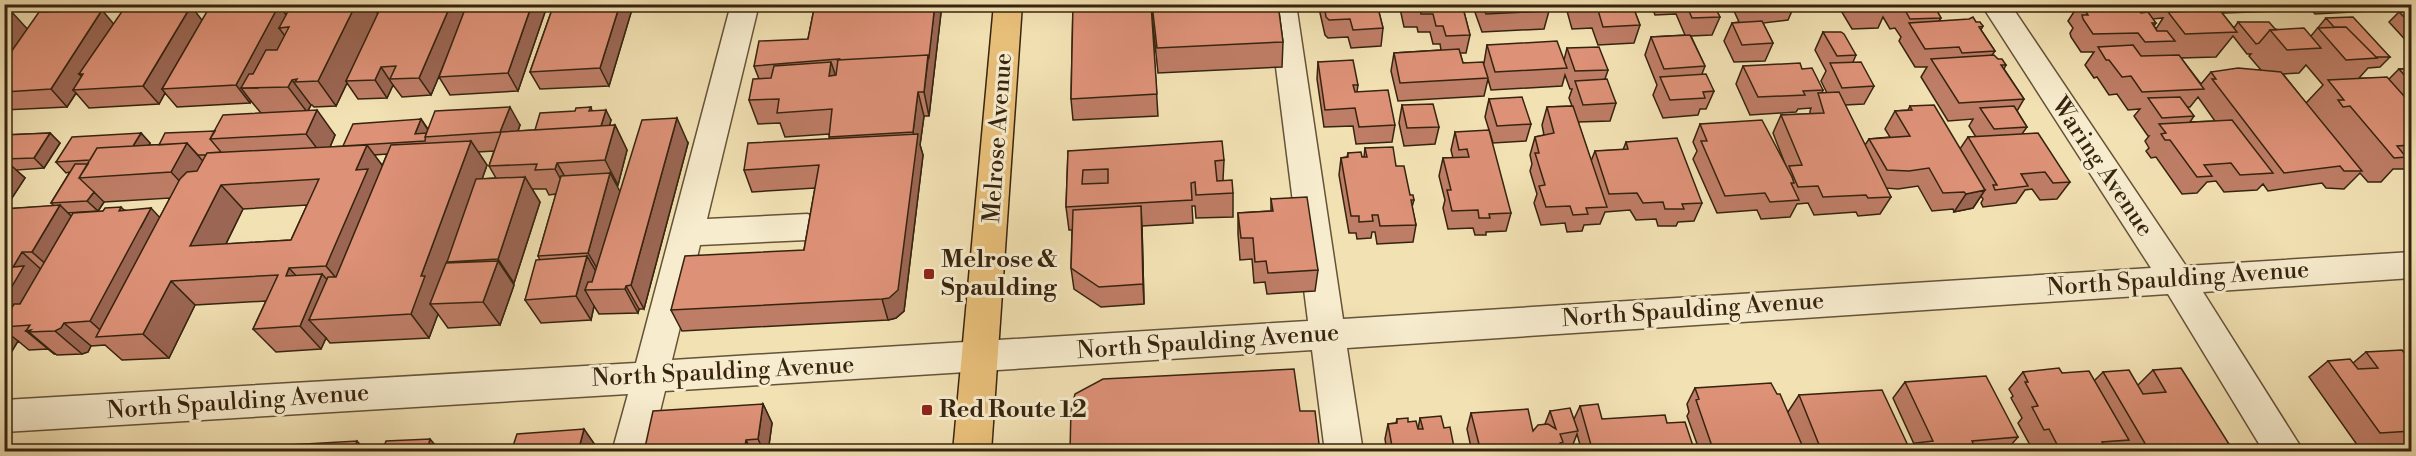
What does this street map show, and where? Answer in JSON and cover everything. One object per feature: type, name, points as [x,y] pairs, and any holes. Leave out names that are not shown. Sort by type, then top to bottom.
[{"type":"main road","name":"Melrose Avenue","points":[[972,452],[1008,4]]},
{"type":"street","points":[[631,452],[745,4]]},
{"type":"street","points":[[1282,4],[1344,452]]},
{"type":"street","name":"Waring Avenue","points":[[1995,4],[2176,278],[2285,452]]},
{"type":"street","points":[[688,233],[807,227]]},
{"type":"street","name":"North Spaulding Avenue","points":[[4,416],[981,357],[2176,278],[2412,265]]},
{"type":"building","points":[[292,4],[356,4],[318,81],[295,82],[297,79],[292,80],[288,87],[241,88],[249,74],[253,74],[266,50],[277,50],[289,27],[279,28]]},
{"type":"building","points":[[379,4],[451,4],[419,78],[390,79],[396,66],[381,67],[375,80],[346,81],[379,11],[376,11]]},
{"type":"building","points":[[467,4],[532,4],[508,73],[439,77]]},
{"type":"building","points":[[554,4],[620,4],[600,68],[530,72]]},
{"type":"building","points":[[815,4],[935,4],[929,57],[928,55],[839,59],[754,66],[759,41],[808,39]]},
{"type":"building","points":[[1073,4],[1151,4],[1157,94],[1071,99]]},
{"type":"building","points":[[1152,4],[1278,4],[1283,42],[1157,48]]},
{"type":"building","points":[[1324,4],[1377,4],[1383,28],[1353,30],[1350,19],[1329,20],[1326,17]]},
{"type":"building","points":[[1406,4],[1462,4],[1470,35],[1446,36],[1443,26],[1436,26],[1433,14],[1421,14],[1420,9],[1407,9]]},
{"type":"building","points":[[1482,4],[1547,4],[1549,11],[1486,14]]},
{"type":"building","points":[[1575,4],[1632,4],[1640,25],[1603,27],[1598,10],[1578,11]]},
{"type":"building","points":[[1686,4],[1713,4],[1720,17],[1692,18]]},
{"type":"building","points":[[1747,4],[1772,4],[1748,7]]},
{"type":"building","points":[[1857,4],[1884,4],[1887,10],[1861,11]]},
{"type":"building","points":[[1896,4],[1933,4],[1941,18],[1910,19],[1905,10],[1900,11]]},
{"type":"building","points":[[2081,4],[2135,4],[2141,13],[2148,12],[2156,23],[2152,23],[2157,31],[2167,31],[2175,41],[2145,42],[2138,33],[2093,34],[2083,19],[2082,15],[2088,15]]},
{"type":"building","points":[[2190,4],[2215,4],[2237,32],[2185,34],[2168,12],[2195,11]]},
{"type":"building","points":[[279,5],[236,85],[162,89],[209,8]]},
{"type":"building","points":[[191,6],[143,86],[73,90],[83,74],[79,74],[123,10]]},
{"type":"building","points":[[102,10],[51,89],[4,92],[4,62],[39,12]]},
{"type":"building","points":[[2399,12],[2412,12],[2412,25]]},
{"type":"building","points":[[1973,17],[1983,26],[1979,27],[1995,51],[1962,53],[1959,47],[1925,49],[1909,23],[1969,19]]},
{"type":"building","points":[[2353,17],[2390,57],[2376,57],[2346,27],[2334,27],[2326,18]]},
{"type":"building","points":[[1762,21],[1773,43],[1742,45],[1732,23]]},
{"type":"building","points":[[2238,22],[2269,22],[2276,30],[2270,30],[2256,44]]},
{"type":"building","points":[[2346,27],[2377,58],[2346,60],[2318,28]]},
{"type":"building","points":[[2304,28],[2321,48],[2287,50],[2270,30]]},
{"type":"building","points":[[1823,32],[1844,34],[1856,55],[1837,56]]},
{"type":"building","points":[[1690,35],[1705,66],[1664,69],[1651,37]]},
{"type":"building","points":[[1557,41],[1567,68],[1495,72],[1487,45]]},
{"type":"building","points":[[2133,45],[2141,56],[2179,55],[2204,89],[2142,92],[2131,76],[2122,77],[2109,60],[2106,60],[2098,47]]},
{"type":"building","points":[[1599,47],[1608,70],[1575,71],[1567,48]]},
{"type":"building","points":[[1459,49],[1463,63],[1483,62],[1488,78],[1400,83],[1394,53]]},
{"type":"building","points":[[928,55],[924,92],[918,92],[913,132],[829,137],[832,109],[777,113],[779,99],[749,100],[753,79],[771,78],[774,66],[831,62],[829,76],[836,75],[838,60]]},
{"type":"building","points":[[1994,55],[2002,59],[2006,65],[2001,65],[2024,99],[1959,103],[1931,59]]},
{"type":"building","points":[[1353,60],[1358,85],[1353,85],[1355,92],[1388,90],[1395,125],[1359,127],[1355,108],[1325,110],[1318,62]]},
{"type":"building","points":[[1861,62],[1874,86],[1842,88],[1830,63]]},
{"type":"building","points":[[1800,63],[1802,69],[1812,68],[1823,90],[1803,91],[1805,95],[1758,97],[1743,66]]},
{"type":"building","points":[[2238,68],[2281,72],[2362,171],[2344,171],[2340,166],[2284,173],[2212,79],[2216,79],[2211,72]]},
{"type":"building","points":[[2399,69],[2412,69],[2412,84]]},
{"type":"building","points":[[1706,74],[1714,91],[1703,92],[1705,98],[1670,100],[1660,77]]},
{"type":"building","points":[[2387,77],[2412,105],[2412,145],[2397,146],[2406,157],[2394,158],[2350,106],[2343,107],[2338,100],[2344,100],[2328,80]]},
{"type":"building","points":[[1607,79],[1616,103],[1583,105],[1575,81]]},
{"type":"building","points":[[1839,92],[1891,197],[1868,198],[1866,195],[1823,197],[1818,186],[1798,187],[1789,166],[1802,165],[1781,115],[1824,113],[1818,93]]},
{"type":"building","points":[[1522,97],[1531,124],[1497,126],[1489,99]]},
{"type":"building","points":[[2180,97],[2194,116],[2162,118],[2148,98]]},
{"type":"building","points":[[1433,104],[1439,127],[1407,128],[1402,105]]},
{"type":"building","points":[[1934,105],[1985,190],[1966,194],[1964,192],[1943,193],[1929,168],[1909,171],[1887,170],[1869,139],[1910,136],[1895,111],[1912,110],[1910,106]]},
{"type":"building","points":[[1573,106],[1607,207],[1586,208],[1588,214],[1573,215],[1570,206],[1546,207],[1539,186],[1545,185],[1535,153],[1539,153],[1535,137],[1554,133],[1547,107]]},
{"type":"building","points":[[2014,106],[2027,127],[1994,129],[1980,108]]},
{"type":"building","points":[[510,107],[500,132],[425,137],[435,111]]},
{"type":"building","points":[[591,107],[589,111],[606,110],[601,126],[535,130],[540,113],[575,111],[576,108]]},
{"type":"building","points":[[317,110],[306,134],[210,139],[223,115]]},
{"type":"building","points":[[677,118],[631,285],[626,286],[625,289],[585,290],[588,282],[592,282],[642,120]]},
{"type":"building","points":[[421,119],[415,134],[426,133],[425,141],[343,146],[353,124]]},
{"type":"building","points":[[1762,120],[1792,177],[1794,183],[1791,183],[1799,200],[1770,202],[1765,193],[1725,196],[1701,141],[1707,141],[1700,124]]},
{"type":"building","points":[[2232,120],[2273,173],[2240,175],[2231,163],[2204,165],[2212,176],[2197,177],[2170,140],[2165,140],[2161,134],[2166,133],[2159,124]]},
{"type":"building","points":[[615,125],[605,160],[557,163],[555,169],[535,170],[537,164],[489,166],[501,132]]},
{"type":"building","points":[[1489,130],[1511,213],[1489,214],[1490,218],[1479,218],[1478,210],[1452,211],[1447,190],[1451,190],[1443,158],[1469,157],[1467,149],[1459,150],[1455,132]]},
{"type":"building","points":[[215,131],[210,139],[221,152],[198,155],[187,143],[159,145],[165,133]]},
{"type":"building","points":[[50,133],[34,158],[4,159],[4,135]]},
{"type":"building","points":[[141,133],[133,146],[97,148],[90,160],[56,162],[72,137]]},
{"type":"building","points":[[2038,133],[2070,182],[2053,183],[2045,172],[2021,174],[2028,186],[1995,190],[1993,185],[1997,185],[1968,137]]},
{"type":"building","points":[[918,134],[898,290],[889,298],[671,310],[685,256],[804,250],[819,165],[744,170],[748,143]]},
{"type":"building","points":[[1677,138],[1702,203],[1682,204],[1684,209],[1665,209],[1663,202],[1643,203],[1637,193],[1609,194],[1595,151],[1628,149],[1626,142]]},
{"type":"building","points":[[471,141],[421,276],[425,276],[411,314],[309,320],[328,277],[336,277],[391,145]]},
{"type":"building","points":[[1222,141],[1224,160],[1215,161],[1217,181],[1232,180],[1233,193],[1196,195],[1195,182],[1191,183],[1192,200],[1066,207],[1068,151]],"holes":[[[1108,169],[1108,183],[1082,184],[1083,170]]]},
{"type":"building","points":[[187,143],[171,172],[79,178],[97,148]]},
{"type":"building","points":[[367,145],[356,170],[368,169],[326,266],[289,268],[286,276],[322,274],[300,326],[253,329],[278,275],[171,281],[143,334],[96,337],[180,179],[187,172],[197,171],[207,153]],"holes":[[[319,179],[291,240],[190,246],[221,185]]]},
{"type":"building","points":[[1393,147],[1396,166],[1404,166],[1410,195],[1413,195],[1414,200],[1411,200],[1416,225],[1380,226],[1378,215],[1372,215],[1373,221],[1359,222],[1359,216],[1351,216],[1341,158],[1348,157],[1348,153],[1361,152],[1362,157],[1367,157],[1365,148]]},
{"type":"building","points":[[75,164],[88,164],[79,178],[94,192],[87,201],[51,203]]},
{"type":"building","points":[[610,173],[588,253],[538,256],[561,176]]},
{"type":"building","points":[[525,177],[498,259],[447,262],[476,179]]},
{"type":"building","points":[[1307,197],[1318,270],[1268,273],[1266,261],[1255,262],[1253,238],[1241,238],[1238,213],[1273,211],[1271,199]]},
{"type":"building","points":[[60,205],[32,252],[22,252],[13,267],[24,266],[4,300],[4,209]]},
{"type":"building","points":[[1141,206],[1143,284],[1099,287],[1071,268],[1073,210]]},
{"type":"building","points":[[121,207],[119,211],[151,208],[90,321],[64,323],[55,331],[26,331],[30,325],[4,327],[4,321],[14,304],[20,304],[73,213]]},
{"type":"building","points":[[587,256],[576,296],[525,300],[536,260]]},
{"type":"building","points":[[498,261],[483,302],[430,304],[446,263]]},
{"type":"building","points":[[2402,350],[2412,363],[2412,431],[2380,433],[2328,361],[2350,359],[2358,369],[2378,368],[2366,352]]},
{"type":"building","points":[[2059,368],[2062,373],[2089,371],[2129,440],[2102,442],[2107,452],[2061,452],[2049,429],[2044,430],[2032,407],[2038,406],[2025,382],[2028,382],[2023,372]]},
{"type":"building","points":[[2181,368],[2234,452],[2204,452],[2202,449],[2150,452],[2103,372],[2129,370],[2143,394],[2166,392],[2153,370]]},
{"type":"building","points":[[1294,369],[1300,411],[1315,411],[1320,452],[1070,452],[1071,409],[1075,394],[1103,379]]},
{"type":"building","points":[[1986,376],[2018,437],[1972,441],[1977,452],[1920,452],[1915,443],[1933,441],[1905,382]]},
{"type":"building","points":[[1771,383],[1777,394],[1780,394],[1805,452],[1714,452],[1696,400],[1699,399],[1695,388]]},
{"type":"building","points":[[1882,390],[1911,452],[1822,452],[1799,395]]},
{"type":"building","points":[[763,404],[758,439],[746,440],[744,452],[644,452],[653,411]]},
{"type":"building","points":[[1598,404],[1602,419],[1665,415],[1667,423],[1685,422],[1695,452],[1593,452],[1580,406]]},
{"type":"building","points":[[1570,408],[1578,431],[1560,434],[1563,442],[1560,443],[1562,452],[1481,452],[1471,413],[1528,409],[1533,431],[1538,425],[1548,424],[1556,429],[1550,411]]},
{"type":"building","points":[[1441,416],[1444,428],[1450,427],[1455,452],[1393,452],[1388,424],[1397,423],[1397,419],[1408,418],[1408,422],[1416,421],[1418,429],[1423,429],[1420,418]]},
{"type":"building","points":[[584,429],[578,452],[511,452],[517,434]]},
{"type":"building","points":[[430,439],[429,443],[437,451],[470,449],[470,452],[382,452],[386,441]]},
{"type":"building","points":[[357,441],[353,452],[268,452],[270,446]]},
{"type":"place","name":"Melrose & Spaulding","points":[[929,274]]},
{"type":"place","name":"Red Route 12","points":[[927,410]]}]
